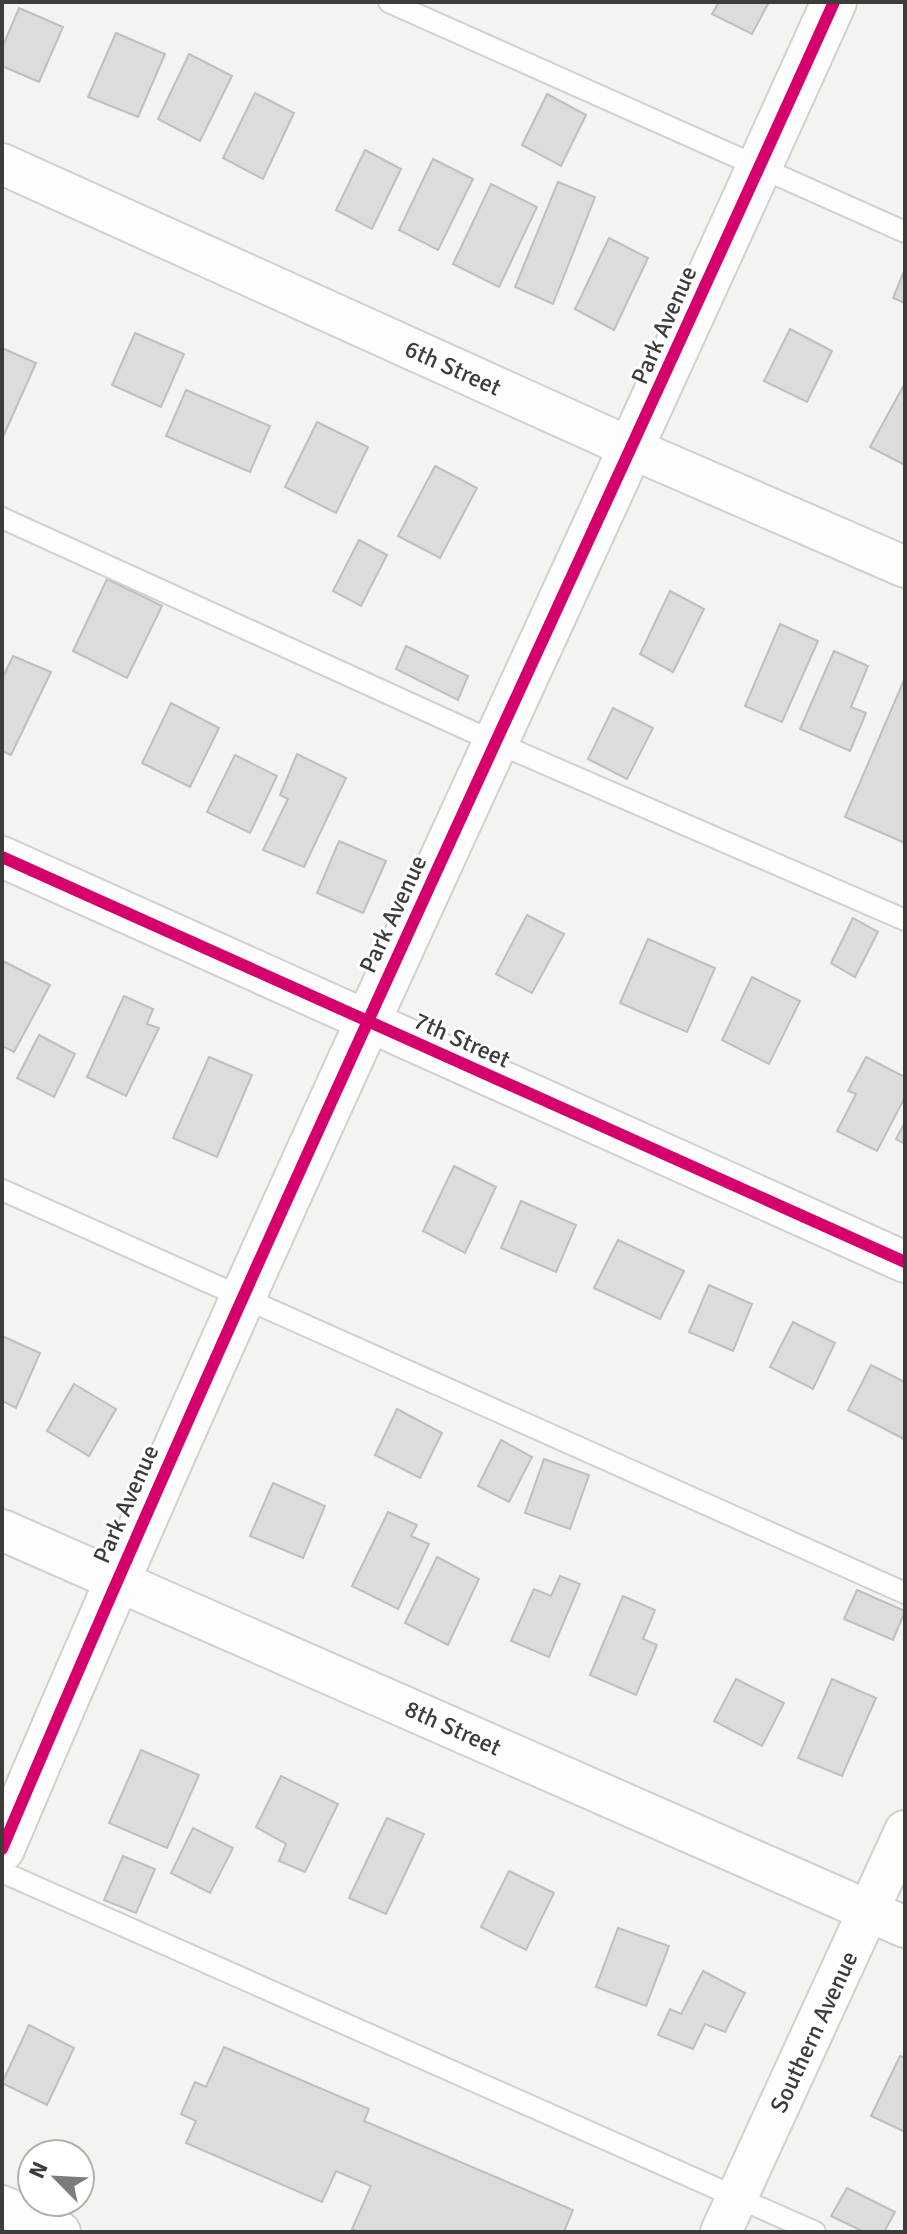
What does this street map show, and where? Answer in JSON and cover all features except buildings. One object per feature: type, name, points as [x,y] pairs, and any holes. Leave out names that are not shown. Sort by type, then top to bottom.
[{"type":"street","name":"Park Avenue","points":[[2,1849],[116,1580],[243,1298],[633,449],[834,2]]},
{"type":"street","name":"6th Street","points":[[2,164],[633,449],[905,567]]},
{"type":"street","name":"7th Street","points":[[2,857],[905,1262]]},
{"type":"street","name":"8th Street","points":[[2,1530],[905,1927]]},
{"type":"street","name":"Southern Avenue","points":[[729,2215],[905,1831]]},
{"type":"street","points":[[2,2206],[60,2232]]},
{"type":"lane","points":[[389,2],[905,232]]},
{"type":"lane","points":[[2,518],[497,743],[905,920]]},
{"type":"lane","points":[[2,1190],[905,1593]]},
{"type":"lane","points":[[2,1872],[729,2215],[815,2232]]},
{"type":"cycle path","points":[[2,1849],[308,1153],[834,2]]},
{"type":"cycle path","points":[[2,857],[905,1262]]}]
